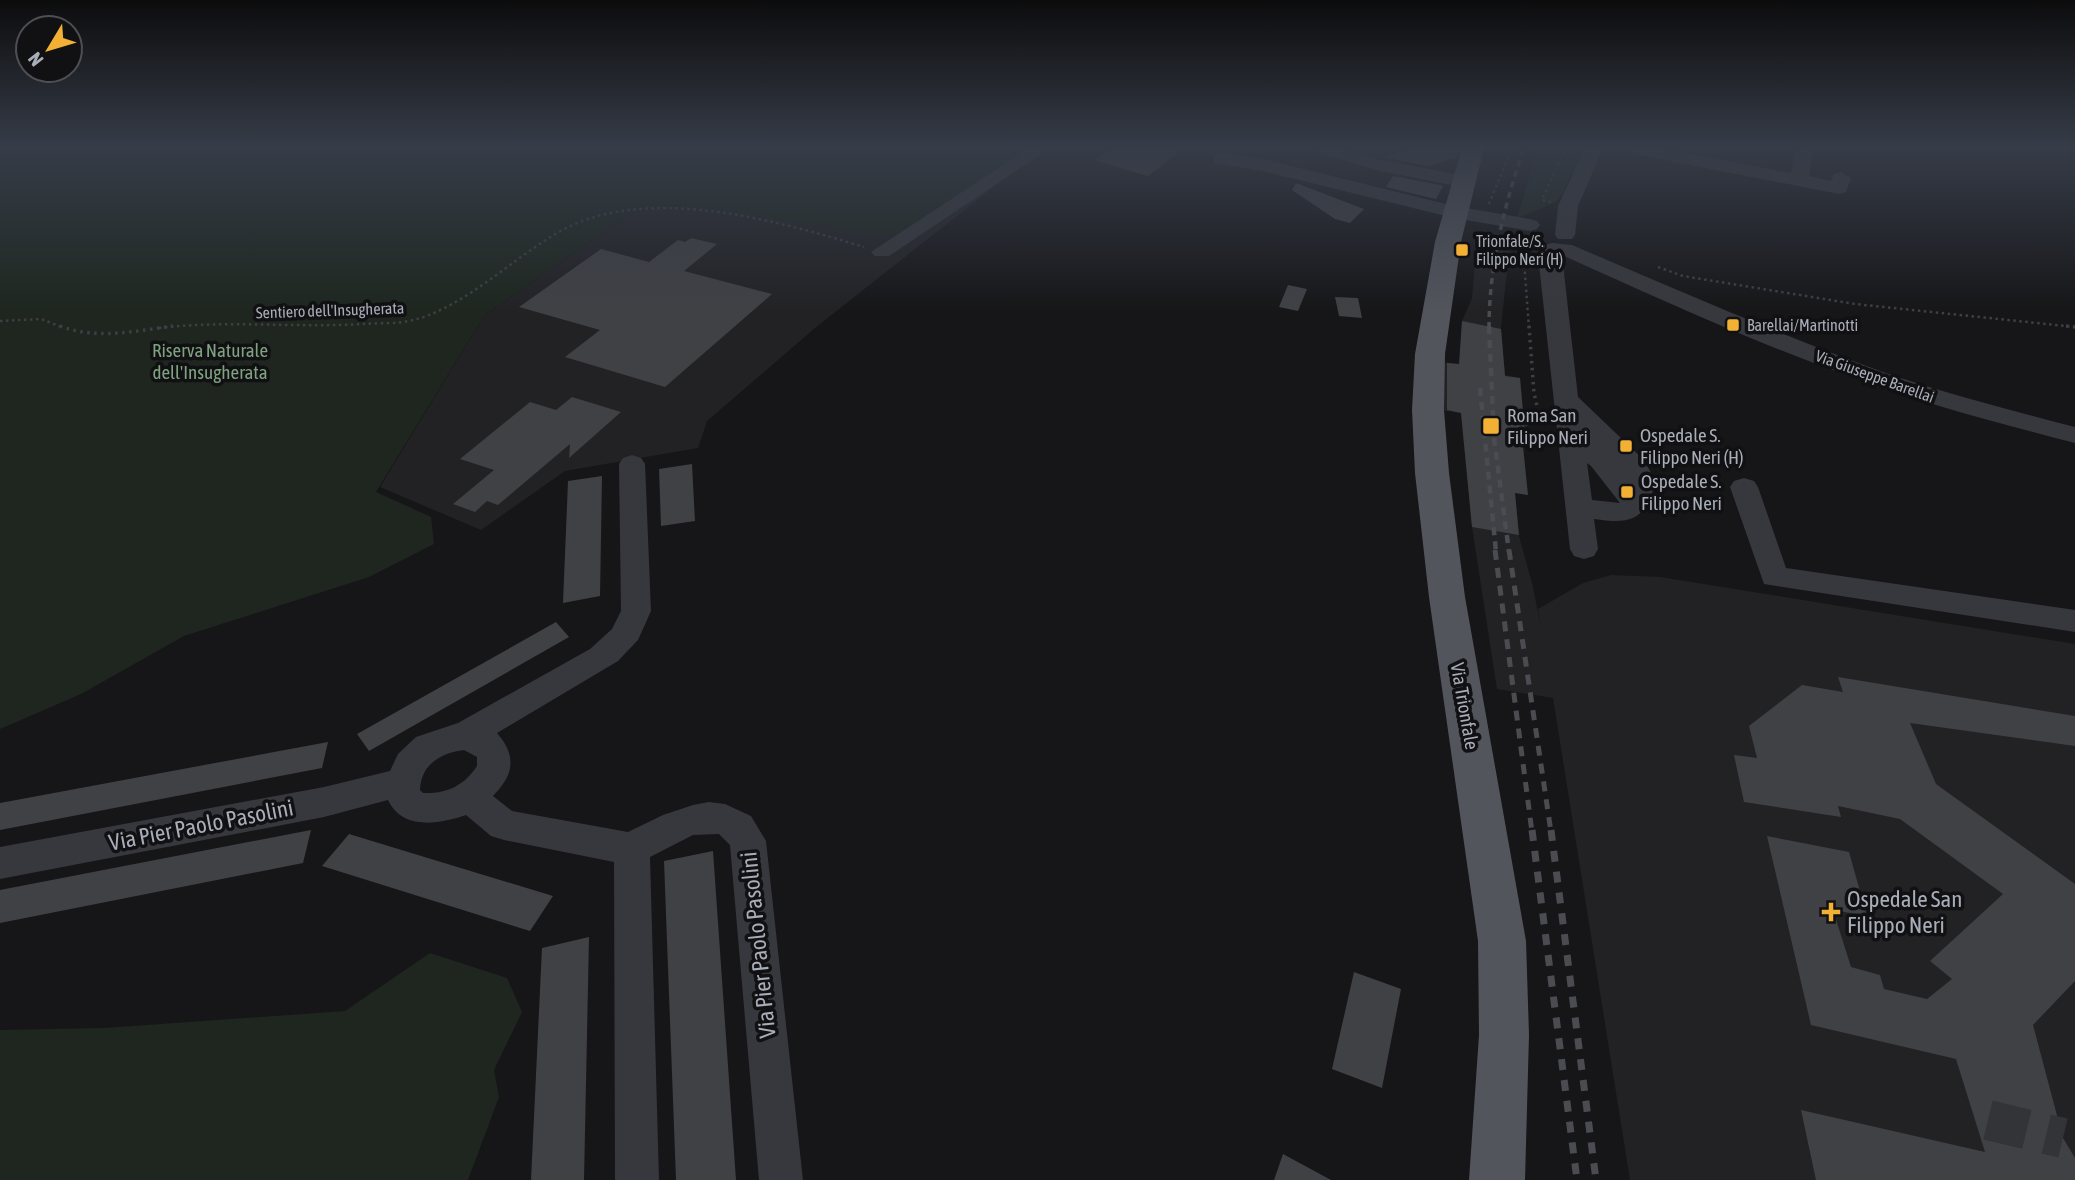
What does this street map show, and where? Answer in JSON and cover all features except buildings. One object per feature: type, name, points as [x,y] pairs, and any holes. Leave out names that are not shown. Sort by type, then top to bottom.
[{"type":"main road","name":"Via Trionfale","points":[[1457,203],[1430,354],[1429,429],[1446,585],[1502,941],[1504,1035],[1496,1180]]},
{"type":"street","points":[[882,252],[957,203]]},
{"type":"street","points":[[1387,203],[1452,223],[1482,226],[1532,222],[1562,204]]},
{"type":"street","name":"Via Trionfale","points":[[1474,203],[1473,206],[1490,213]]},
{"type":"street","points":[[1562,204],[1550,264],[1584,550]]},
{"type":"street","points":[[1452,223],[1490,213],[1532,222]]},
{"type":"street","name":"Via Giuseppe Barellai","points":[[1532,222],[1537,243],[1854,370],[1946,401],[2075,435]]},
{"type":"street","points":[[1565,398],[1640,473],[1643,482],[1633,508],[1624,511],[1579,507]]},
{"type":"street","points":[[1569,433],[1600,460],[1634,502]]},
{"type":"street","points":[[464,736],[487,744],[494,752],[492,774],[472,797],[443,809],[416,807],[407,801],[401,782],[413,760],[424,750],[451,738],[464,736],[601,657],[620,642],[630,628],[636,611],[632,464]]},
{"type":"street","points":[[1744,486],[1774,577],[2075,621]]},
{"type":"street","name":"Via Pier Paolo Pasolini","points":[[0,863],[324,802],[401,782]]},
{"type":"street","points":[[472,797],[485,813],[504,825],[632,849],[637,1180]]},
{"type":"street","name":"Via Pier Paolo Pasolini","points":[[632,849],[670,827],[704,819],[731,822],[746,836],[781,1180]]},
{"type":"path","points":[[1490,213],[1493,203]]},
{"type":"path","points":[[1532,222],[1541,203]]},
{"type":"path","points":[[1557,203],[1562,204]]},
{"type":"path","name":"Sentiero dell'Insugherata","points":[[0,321],[41,319],[78,333],[117,333],[190,324],[342,325],[408,321],[441,310],[560,231],[600,214],[642,207],[678,208],[791,225],[882,252]]},
{"type":"path","points":[[1540,419],[1534,393],[1524,261],[1555,249]]},
{"type":"path","points":[[1649,264],[1683,276],[1855,303],[2075,327]]},
{"type":"shaded area","points":[[706,203],[973,203],[815,328],[707,421],[698,448],[565,471],[481,530],[380,487],[484,316],[630,213],[666,205]]},
{"type":"shaded area","name":"Ospedale San Filippo Neri","points":[[1477,238],[1510,243],[1501,327],[1505,375],[1520,378],[1526,436],[1522,436],[1515,493],[1519,536],[1541,628],[1538,609],[1583,583],[1611,575],[1660,577],[2075,644],[2075,1180],[1630,1180],[1553,698],[1497,689],[1472,527],[1461,413],[1439,410],[1441,362],[1460,364],[1462,321],[1472,298]]},
{"type":"green space","name":"Riserva Naturale dell'Insugherata","points":[[0,203],[948,203],[900,237],[682,206],[666,205],[630,213],[484,316],[376,492],[431,517],[434,544],[369,577],[184,636],[81,694],[0,729]]},
{"type":"green space","points":[[1521,203],[1553,203],[1517,218]]},
{"type":"green space","points":[[430,953],[507,978],[522,1012],[494,1070],[499,1097],[468,1180],[0,1180],[0,1030],[104,1028],[345,1011]]},
{"type":"tunnel","points":[[1988,1120],[2063,1138]]},
{"type":"railway","points":[[1489,327],[1495,259],[1507,203]]},
{"type":"railway","points":[[1489,327],[1494,438],[1509,552]]},
{"type":"railway","points":[[1480,388],[1496,552]]},
{"type":"railway","points":[[1495,550],[1532,832]]},
{"type":"railway","points":[[1509,550],[1551,832]]},
{"type":"railway","points":[[1532,830],[1577,1180]]},
{"type":"railway","points":[[1551,830],[1596,1180]]},
{"type":"place","name":"Trionfale/S. Filippo Neri (H)","points":[[1462,250]]},
{"type":"place","name":"Barellai/Martinotti","points":[[1733,325]]},
{"type":"place","name":"Roma San Filippo Neri","points":[[1491,426]]},
{"type":"place","name":"Ospedale S. Filippo Neri (H)","points":[[1626,446]]},
{"type":"place","name":"Ospedale S. Filippo Neri","points":[[1627,492]]},
{"type":"place","name":"Ospedale San Filippo Neri","points":[[1831,912]]}]
